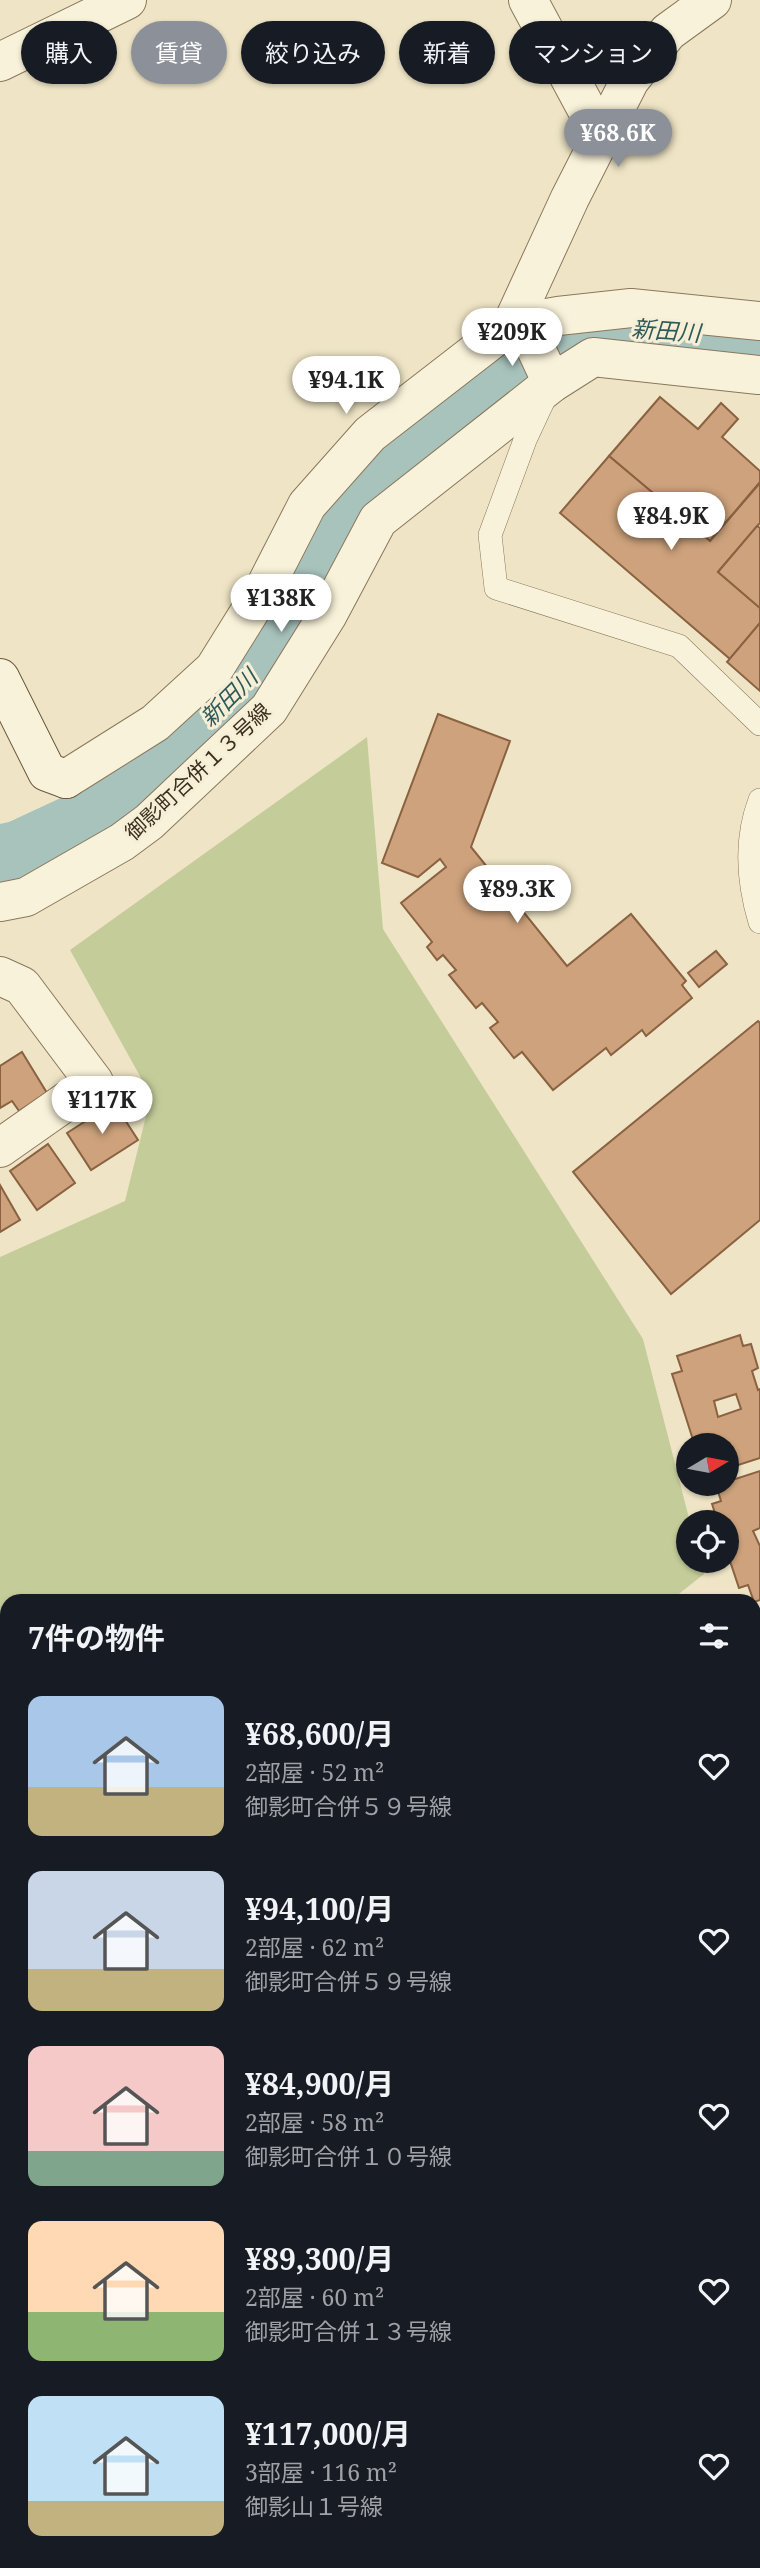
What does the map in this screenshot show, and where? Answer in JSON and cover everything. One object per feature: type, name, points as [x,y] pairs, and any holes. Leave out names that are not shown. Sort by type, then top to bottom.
[{"type":"street","points":[[0,62],[127,0]]},
{"type":"street","points":[[528,0],[601,136]]},
{"type":"street","points":[[520,328],[601,136],[630,80],[668,32],[706,2]]},
{"type":"street","points":[[0,678],[47,772],[66,779],[155,723],[214,669],[265,587],[307,505],[370,434],[520,328],[558,316],[631,308],[760,321]]},
{"type":"street","points":[[520,328],[551,381]]},
{"type":"street","name":"御影町合併１３号線","points":[[0,902],[26,897],[122,842],[149,822],[269,709],[327,616],[378,520],[551,381],[593,357],[760,376]]},
{"type":"street","points":[[0,976],[22,986],[94,1082],[0,1148]]},
{"type":"lane","points":[[551,381],[525,440],[490,535],[496,588],[680,646],[760,724]]},
{"type":"lane","points":[[760,800],[748,847],[754,904],[760,922]]},
{"type":"green space","points":[[367,737],[383,929],[643,1339],[676,1467],[676,1496],[683,1496],[687,1510],[676,1510],[676,1573],[704,1574],[679,1594],[0,1594],[0,1257],[125,1201],[151,1096],[70,950]]},
{"type":"building","points":[[660,397],[698,429],[721,403],[738,419],[722,437],[760,471],[760,482],[710,541],[609,456]]},
{"type":"building","points":[[609,456],[710,541],[760,483],[760,523],[718,572],[760,608],[760,623],[730,659],[560,513]]},
{"type":"building","points":[[757,526],[760,528],[760,608],[718,572]]},
{"type":"building","points":[[760,623],[760,691],[727,662]]},
{"type":"building","points":[[438,714],[510,741],[471,847],[567,966],[631,914],[686,981],[682,985],[692,998],[646,1036],[642,1030],[611,1055],[606,1048],[553,1090],[522,1052],[514,1058],[490,1028],[498,1022],[482,1003],[476,1008],[449,975],[456,970],[443,955],[437,960],[427,947],[432,942],[401,903],[446,867],[440,859],[418,877],[382,863]]},
{"type":"building","points":[[716,951],[727,964],[699,987],[688,973]]},
{"type":"building","points":[[758,1021],[760,1220],[671,1294],[573,1172]]},
{"type":"building","points":[[22,1052],[47,1093],[19,1111],[12,1101],[0,1108],[0,1066]]},
{"type":"building","points":[[114,1103],[138,1140],[91,1170],[67,1133]]},
{"type":"building","points":[[48,1144],[75,1183],[37,1210],[10,1171]]},
{"type":"building","points":[[0,1185],[20,1220],[0,1232]]},
{"type":"building","points":[[740,1335],[743,1346],[751,1344],[758,1368],[752,1371],[758,1390],[760,1389],[760,1458],[739,1465],[739,1433],[691,1433],[672,1374],[682,1371],[677,1356]],"holes":[[[736,1394],[741,1409],[718,1417],[714,1401]]]},
{"type":"building","points":[[760,1471],[760,1528],[753,1531],[760,1546],[760,1594],[751,1594],[748,1585],[739,1588],[734,1573],[739,1573],[739,1510],[714,1510],[712,1504],[721,1501],[719,1496],[739,1496],[739,1478]]},
{"type":"waterway","name":"新田川","points":[[0,860],[21,855],[77,829],[173,754],[267,659],[352,490],[390,447],[498,377],[579,333],[618,328],[681,329],[760,343]]}]
